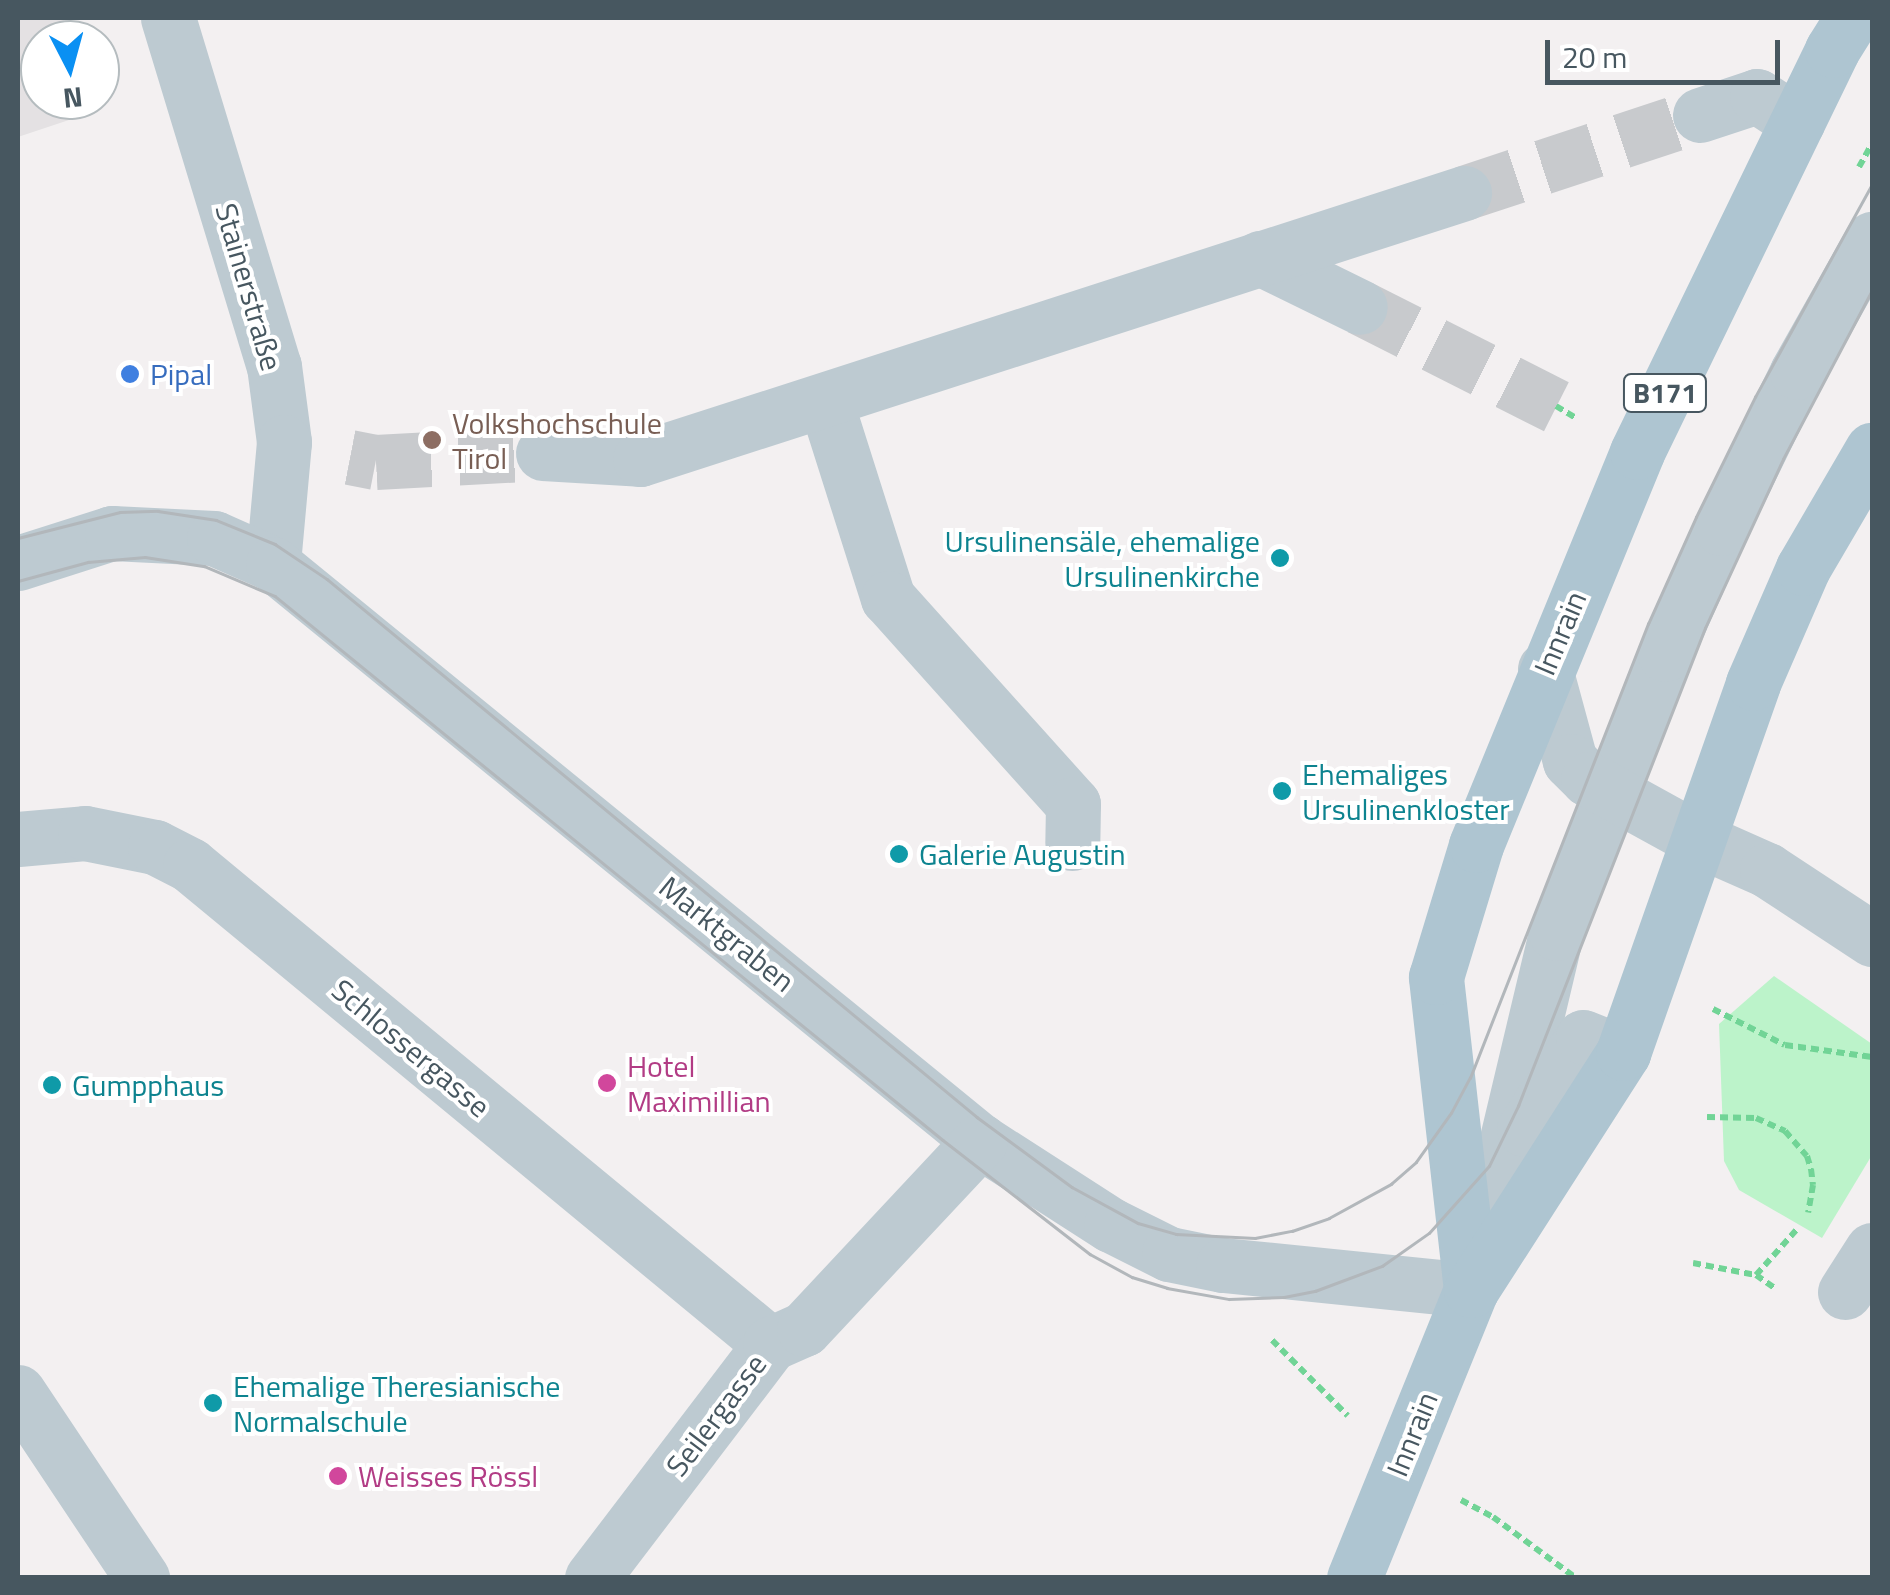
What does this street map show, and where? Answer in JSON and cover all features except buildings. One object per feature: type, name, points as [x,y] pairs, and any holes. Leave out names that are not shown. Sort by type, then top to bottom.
[{"type":"main road","name":"Innrain","points":[[1472,1290],[1436,978],[1476,845],[1544,669],[1637,452],[1797,122],[1852,18]]},
{"type":"main road","name":"Innrain","points":[[1354,1578],[1472,1290],[1622,1053],[1776,628],[1828,523],[1872,450]]},
{"type":"street","name":"Stainerstraße","points":[[168,18],[274,366],[284,442],[273,564]]},
{"type":"street","points":[[1700,115],[1758,96],[1797,122]]},
{"type":"street","points":[[543,454],[640,459],[1464,193]]},
{"type":"street","points":[[1472,1290],[1556,933],[1721,528],[1797,372],[1872,240]]},
{"type":"street","points":[[1260,258],[1360,307]]},
{"type":"street","points":[[826,402],[888,598],[1073,804],[1072,843]]},
{"type":"street","name":"Marktgraben","points":[[18,563],[112,533],[214,538],[273,564],[980,1142],[1110,1226],[1169,1254],[1224,1265],[1472,1290]]},
{"type":"street","points":[[1544,669],[1570,761],[1588,779],[1697,839],[1767,870],[1872,939]]},
{"type":"street","name":"Schlossergasse","points":[[18,839],[84,833],[155,847],[190,866],[770,1344]]},
{"type":"street","points":[[1500,1165],[1583,1037],[1622,1053]]},
{"type":"street","name":"Seilergasse","points":[[592,1578],[770,1344],[804,1329],[980,1142]]},
{"type":"street","points":[[18,1392],[142,1578]]},
{"type":"path","points":[[1859,167],[1872,144]]},
{"type":"path","points":[[1706,1116],[1756,1118],[1785,1131],[1807,1156],[1814,1184],[1806,1220],[1756,1275]]},
{"type":"path","points":[[1693,1263],[1756,1275],[1785,1296]]},
{"type":"path","points":[[1267,1336],[1398,1467],[1492,1517],[1576,1578]]},
{"type":"shaded area","points":[[18,18],[63,18],[20,20],[20,120],[69,120],[18,137]]},
{"type":"green space","points":[[1774,976],[1872,1044],[1872,1155],[1822,1238],[1739,1190],[1724,1161],[1719,1024]]},
{"type":"tunnel","points":[[1464,193],[1700,115]]},
{"type":"tunnel","points":[[1360,307],[1556,406]]},
{"type":"tunnel","points":[[350,457],[376,462],[543,453]]},
{"type":"tram line","points":[[18,538],[120,512],[158,511],[216,520],[275,544],[327,579],[977,1117],[1072,1187],[1138,1223],[1176,1234],[1255,1238],[1292,1231],[1329,1218],[1391,1184],[1416,1162],[1451,1113],[1470,1078],[1648,624],[1696,517],[1755,397],[1872,184]]},
{"type":"tram line","points":[[18,581],[88,562],[145,557],[204,566],[275,596],[943,1140],[1090,1254],[1132,1277],[1167,1288],[1229,1299],[1284,1297],[1315,1291],[1382,1266],[1429,1233],[1489,1166],[1518,1106],[1705,628],[1783,459],[1872,290]]},
{"type":"place","name":"Pipal","points":[[130,374]]},
{"type":"place","name":"Volkshochschule Tirol","points":[[432,440]]},
{"type":"place","name":"Ursulinensäle, ehemalige Ursulinenkirche","points":[[1280,558]]},
{"type":"place","name":"Ehemaliges Ursulinenkloster","points":[[1282,791]]},
{"type":"place","name":"Galerie Augustin","points":[[899,854]]},
{"type":"place","name":"Hotel Maximillian","points":[[607,1083]]},
{"type":"place","name":"Gumpphaus","points":[[52,1085]]},
{"type":"place","name":"Ehemalige Theresianische Normalschule","points":[[213,1403]]},
{"type":"place","name":"Weisses Rössl","points":[[338,1476]]}]
